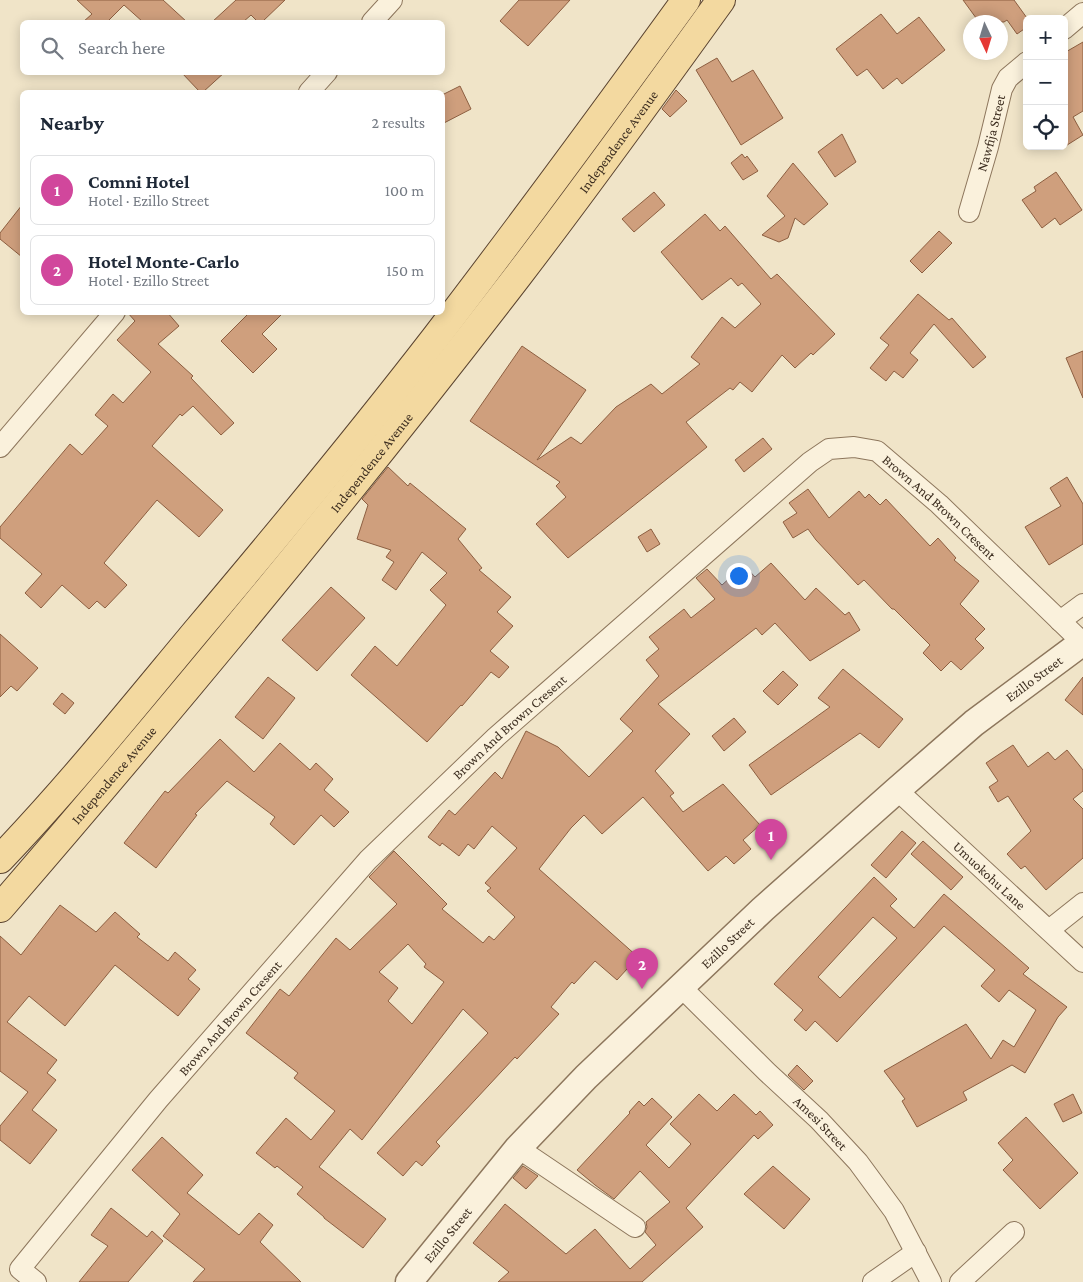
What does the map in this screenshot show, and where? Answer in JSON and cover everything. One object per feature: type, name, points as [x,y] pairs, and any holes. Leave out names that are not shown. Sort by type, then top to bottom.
[{"type":"main road","name":"Independence Avenue","points":[[0,859],[50,806],[358,436],[573,156],[686,0]]},
{"type":"main road","name":"Independence Avenue","points":[[0,908],[129,759],[334,509],[522,272],[721,0]]},
{"type":"street","points":[[374,20],[392,0]]},
{"type":"street","points":[[1068,26],[1083,13]]},
{"type":"street","name":"Nawfija Street","points":[[969,212],[988,147],[1002,89],[1008,78],[1023,65]]},
{"type":"street","points":[[311,90],[324,75]]},
{"type":"street","points":[[0,447],[112,315]]},
{"type":"street","name":"Brown And Brown Cresent","points":[[36,1282],[14,1275],[158,1100],[368,860],[496,737],[810,462],[829,450],[854,447],[877,451],[939,504],[1083,642]]},
{"type":"street","points":[[1060,621],[1083,604]]},
{"type":"street","name":"Ezillo Street","points":[[409,1282],[518,1148],[586,1077],[763,909],[897,790],[974,723],[1083,642]]},
{"type":"street","name":"Umuokohu Lane","points":[[897,790],[1083,962]]},
{"type":"street","points":[[1049,930],[1083,903]]},
{"type":"street","name":"Amesi Street","points":[[681,987],[767,1072],[820,1120],[858,1162],[894,1211],[932,1282]]},
{"type":"street","points":[[518,1148],[636,1227]]},
{"type":"street","points":[[960,1282],[1014,1232]]},
{"type":"street","points":[[872,1282],[916,1252]]},
{"type":"building","points":[[77,0],[163,0],[185,20],[141,20],[124,5],[109,20],[85,20],[92,14]]},
{"type":"building","points":[[236,0],[285,0],[264,20],[256,20],[251,15],[245,20],[214,20]]},
{"type":"building","points":[[519,0],[570,0],[528,46],[500,21]]},
{"type":"building","points":[[963,0],[1014,0],[1025,15],[1023,15],[1023,30],[1017,34],[1008,21],[1008,15],[974,15]]},
{"type":"building","points":[[881,14],[897,34],[919,17],[945,50],[902,84],[897,78],[883,89],[867,69],[857,76],[836,49]]},
{"type":"building","points":[[1083,42],[1083,111],[1073,117],[1083,135],[1068,144],[1068,60],[1068,51]]},
{"type":"building","points":[[717,58],[732,82],[753,70],[783,118],[741,145],[696,70]]},
{"type":"building","points":[[184,75],[222,75],[205,90],[198,90]]},
{"type":"building","points":[[460,86],[471,109],[445,122],[445,94]]},
{"type":"building","points":[[676,90],[687,101],[670,117],[662,109]]},
{"type":"building","points":[[842,134],[856,162],[835,177],[818,152]]},
{"type":"building","points":[[742,154],[745,158],[747,156],[758,171],[743,180],[731,163]]},
{"type":"building","points":[[793,163],[828,204],[804,225],[795,218],[788,238],[779,242],[762,235],[785,216],[767,196]]},
{"type":"building","points":[[1056,172],[1082,210],[1060,225],[1055,218],[1042,228],[1022,200],[1036,191],[1034,187]]},
{"type":"building","points":[[654,192],[665,205],[634,232],[622,219]]},
{"type":"building","points":[[20,208],[20,255],[0,239],[0,233]]},
{"type":"building","points":[[705,214],[720,231],[725,226],[771,279],[777,274],[835,334],[813,355],[811,353],[795,368],[782,355],[752,392],[740,382],[733,390],[730,388],[686,422],[707,447],[568,558],[536,524],[566,497],[556,486],[560,482],[470,421],[522,346],[586,390],[537,460],[571,437],[581,444],[616,407],[651,384],[662,394],[700,364],[691,357],[722,317],[735,328],[761,304],[742,283],[738,286],[731,278],[702,300],[661,252]]},
{"type":"building","points":[[939,231],[952,243],[922,273],[910,261]]},
{"type":"building","points":[[918,294],[949,320],[952,318],[986,357],[973,368],[934,324],[910,353],[918,360],[903,378],[894,371],[886,381],[870,368],[889,345],[880,338]]},
{"type":"building","points":[[130,315],[170,315],[179,326],[158,344],[193,376],[191,378],[234,423],[221,435],[193,406],[182,416],[180,414],[152,446],[223,510],[199,537],[157,500],[104,563],[127,585],[105,608],[97,601],[89,609],[62,585],[41,608],[25,593],[42,574],[0,538],[0,527],[70,444],[82,455],[108,426],[95,415],[113,394],[123,403],[151,372],[117,340],[135,321]]},
{"type":"building","points":[[247,315],[281,315],[262,334],[277,349],[253,373],[221,341]]},
{"type":"building","points":[[1083,351],[1083,398],[1066,358]]},
{"type":"building","points":[[763,438],[772,449],[744,472],[735,460]]},
{"type":"building","points":[[388,467],[408,486],[410,483],[466,529],[458,539],[482,568],[479,570],[511,597],[497,612],[513,626],[490,651],[509,667],[499,678],[491,672],[462,706],[427,742],[351,675],[375,646],[397,666],[446,605],[430,590],[447,573],[422,552],[396,590],[382,580],[394,562],[386,557],[391,550],[357,539],[368,505],[362,499]]},
{"type":"building","points":[[1067,477],[1083,504],[1083,544],[1049,565],[1025,527],[1061,506],[1050,488]]},
{"type":"building","points":[[808,489],[829,518],[859,491],[865,498],[869,494],[880,505],[886,499],[930,546],[938,538],[956,558],[954,560],[979,581],[960,604],[985,629],[975,639],[984,648],[961,670],[951,661],[941,671],[923,653],[930,645],[864,580],[858,585],[808,529],[793,538],[783,522],[797,513],[789,503]]},
{"type":"building","points":[[651,529],[660,544],[647,552],[638,537]]},
{"type":"building","points":[[771,563],[805,600],[816,588],[845,615],[849,612],[860,630],[810,661],[775,623],[762,635],[756,628],[658,704],[690,734],[655,771],[674,793],[670,796],[683,812],[723,784],[760,825],[743,840],[751,849],[734,864],[726,856],[708,871],[643,797],[602,834],[584,815],[571,828],[539,869],[638,957],[617,980],[595,961],[574,984],[572,982],[551,1007],[559,1014],[517,1059],[515,1057],[436,1142],[440,1146],[422,1166],[416,1161],[403,1176],[377,1153],[488,1033],[463,1009],[362,1140],[350,1129],[319,1167],[386,1219],[363,1248],[297,1194],[303,1187],[277,1166],[275,1168],[256,1153],[286,1118],[311,1140],[335,1111],[294,1078],[298,1073],[246,1033],[280,989],[289,996],[336,938],[350,950],[397,904],[369,877],[394,851],[447,904],[442,909],[483,943],[489,936],[494,940],[515,917],[487,891],[491,888],[485,883],[517,848],[492,826],[474,849],[468,844],[459,856],[442,843],[440,846],[428,837],[449,810],[455,815],[495,772],[502,779],[526,731],[558,747],[589,777],[633,731],[620,719],[659,676],[646,660],[659,649],[649,637],[684,609],[691,618],[715,599],[696,578],[707,569],[722,585],[744,565],[755,577]],"holes":[[[408,944],[426,964],[424,967],[444,982],[412,1024],[388,1001],[398,988],[379,972]]]},
{"type":"building","points":[[331,587],[365,618],[317,671],[282,640]]},
{"type":"building","points":[[0,634],[38,668],[17,691],[11,686],[0,697]]},
{"type":"building","points":[[843,669],[903,719],[879,748],[860,733],[771,795],[749,765],[830,707],[818,698]]},
{"type":"building","points":[[783,671],[798,685],[778,705],[763,691]]},
{"type":"building","points":[[268,677],[295,698],[263,739],[235,717]]},
{"type":"building","points":[[1083,677],[1083,715],[1065,700]]},
{"type":"building","points":[[62,693],[74,703],[65,714],[53,704]]},
{"type":"building","points":[[734,718],[746,732],[724,751],[712,736]]},
{"type":"building","points":[[220,739],[254,772],[280,743],[310,770],[316,763],[333,779],[324,790],[349,812],[334,827],[321,815],[294,845],[270,824],[275,817],[227,781],[195,814],[197,815],[156,868],[124,843],[165,791],[168,793]]},
{"type":"building","points":[[1013,745],[1028,767],[1048,752],[1055,760],[1067,750],[1083,770],[1083,791],[1073,799],[1083,809],[1083,858],[1046,890],[1025,866],[1021,869],[1007,854],[1031,831],[1008,796],[998,802],[989,787],[998,781],[986,763]]},
{"type":"building","points":[[902,831],[916,843],[886,878],[871,865]]},
{"type":"building","points":[[923,841],[963,877],[951,890],[911,854]]},
{"type":"building","points":[[874,877],[897,899],[890,906],[914,928],[944,894],[1029,968],[1023,974],[1067,1007],[1058,1017],[1025,1073],[1012,1065],[963,1092],[967,1100],[917,1127],[902,1101],[905,1099],[884,1071],[966,1024],[991,1059],[1003,1040],[1014,1047],[1036,1010],[1009,990],[999,1002],[981,986],[995,970],[944,926],[837,1042],[815,1021],[806,1031],[794,1020],[803,1010],[774,984]],"holes":[[[873,917],[897,938],[840,998],[818,977]]]},
{"type":"building","points":[[60,905],[96,932],[115,912],[140,934],[137,937],[168,961],[175,952],[196,970],[188,979],[200,989],[178,1016],[115,965],[65,1026],[29,996],[7,1022],[57,1060],[47,1073],[56,1080],[32,1110],[57,1130],[30,1164],[0,1140],[0,1126],[28,1092],[0,1071],[0,936],[21,955]]},
{"type":"building","points":[[797,1065],[813,1081],[804,1090],[788,1075]]},
{"type":"building","points":[[699,1094],[717,1111],[734,1094],[756,1115],[760,1111],[773,1125],[758,1139],[754,1135],[686,1208],[703,1227],[642,1282],[498,1282],[509,1272],[473,1243],[505,1204],[566,1254],[595,1229],[630,1269],[656,1245],[645,1232],[646,1222],[670,1202],[640,1171],[614,1199],[577,1170],[639,1101],[644,1106],[652,1098],[672,1117],[646,1145],[669,1168],[691,1144],[670,1124]]},
{"type":"building","points":[[1073,1094],[1082,1113],[1063,1122],[1054,1104]]},
{"type":"building","points":[[1026,1117],[1078,1173],[1040,1209],[1003,1170],[1013,1160],[998,1143]]},
{"type":"building","points":[[162,1137],[203,1175],[187,1193],[239,1235],[259,1213],[273,1225],[260,1242],[301,1282],[193,1282],[205,1269],[163,1236],[180,1214],[132,1170]]},
{"type":"building","points":[[523,1166],[538,1176],[526,1189],[513,1178]]},
{"type":"building","points":[[773,1166],[810,1199],[784,1229],[744,1194]]},
{"type":"building","points":[[111,1208],[147,1237],[152,1231],[163,1241],[128,1282],[79,1282],[108,1246],[91,1235]]},
{"type":"place","name":"Comni Hotel","points":[[771,860]]},
{"type":"place","name":"Hotel Monte-Carlo","points":[[642,989]]}]
